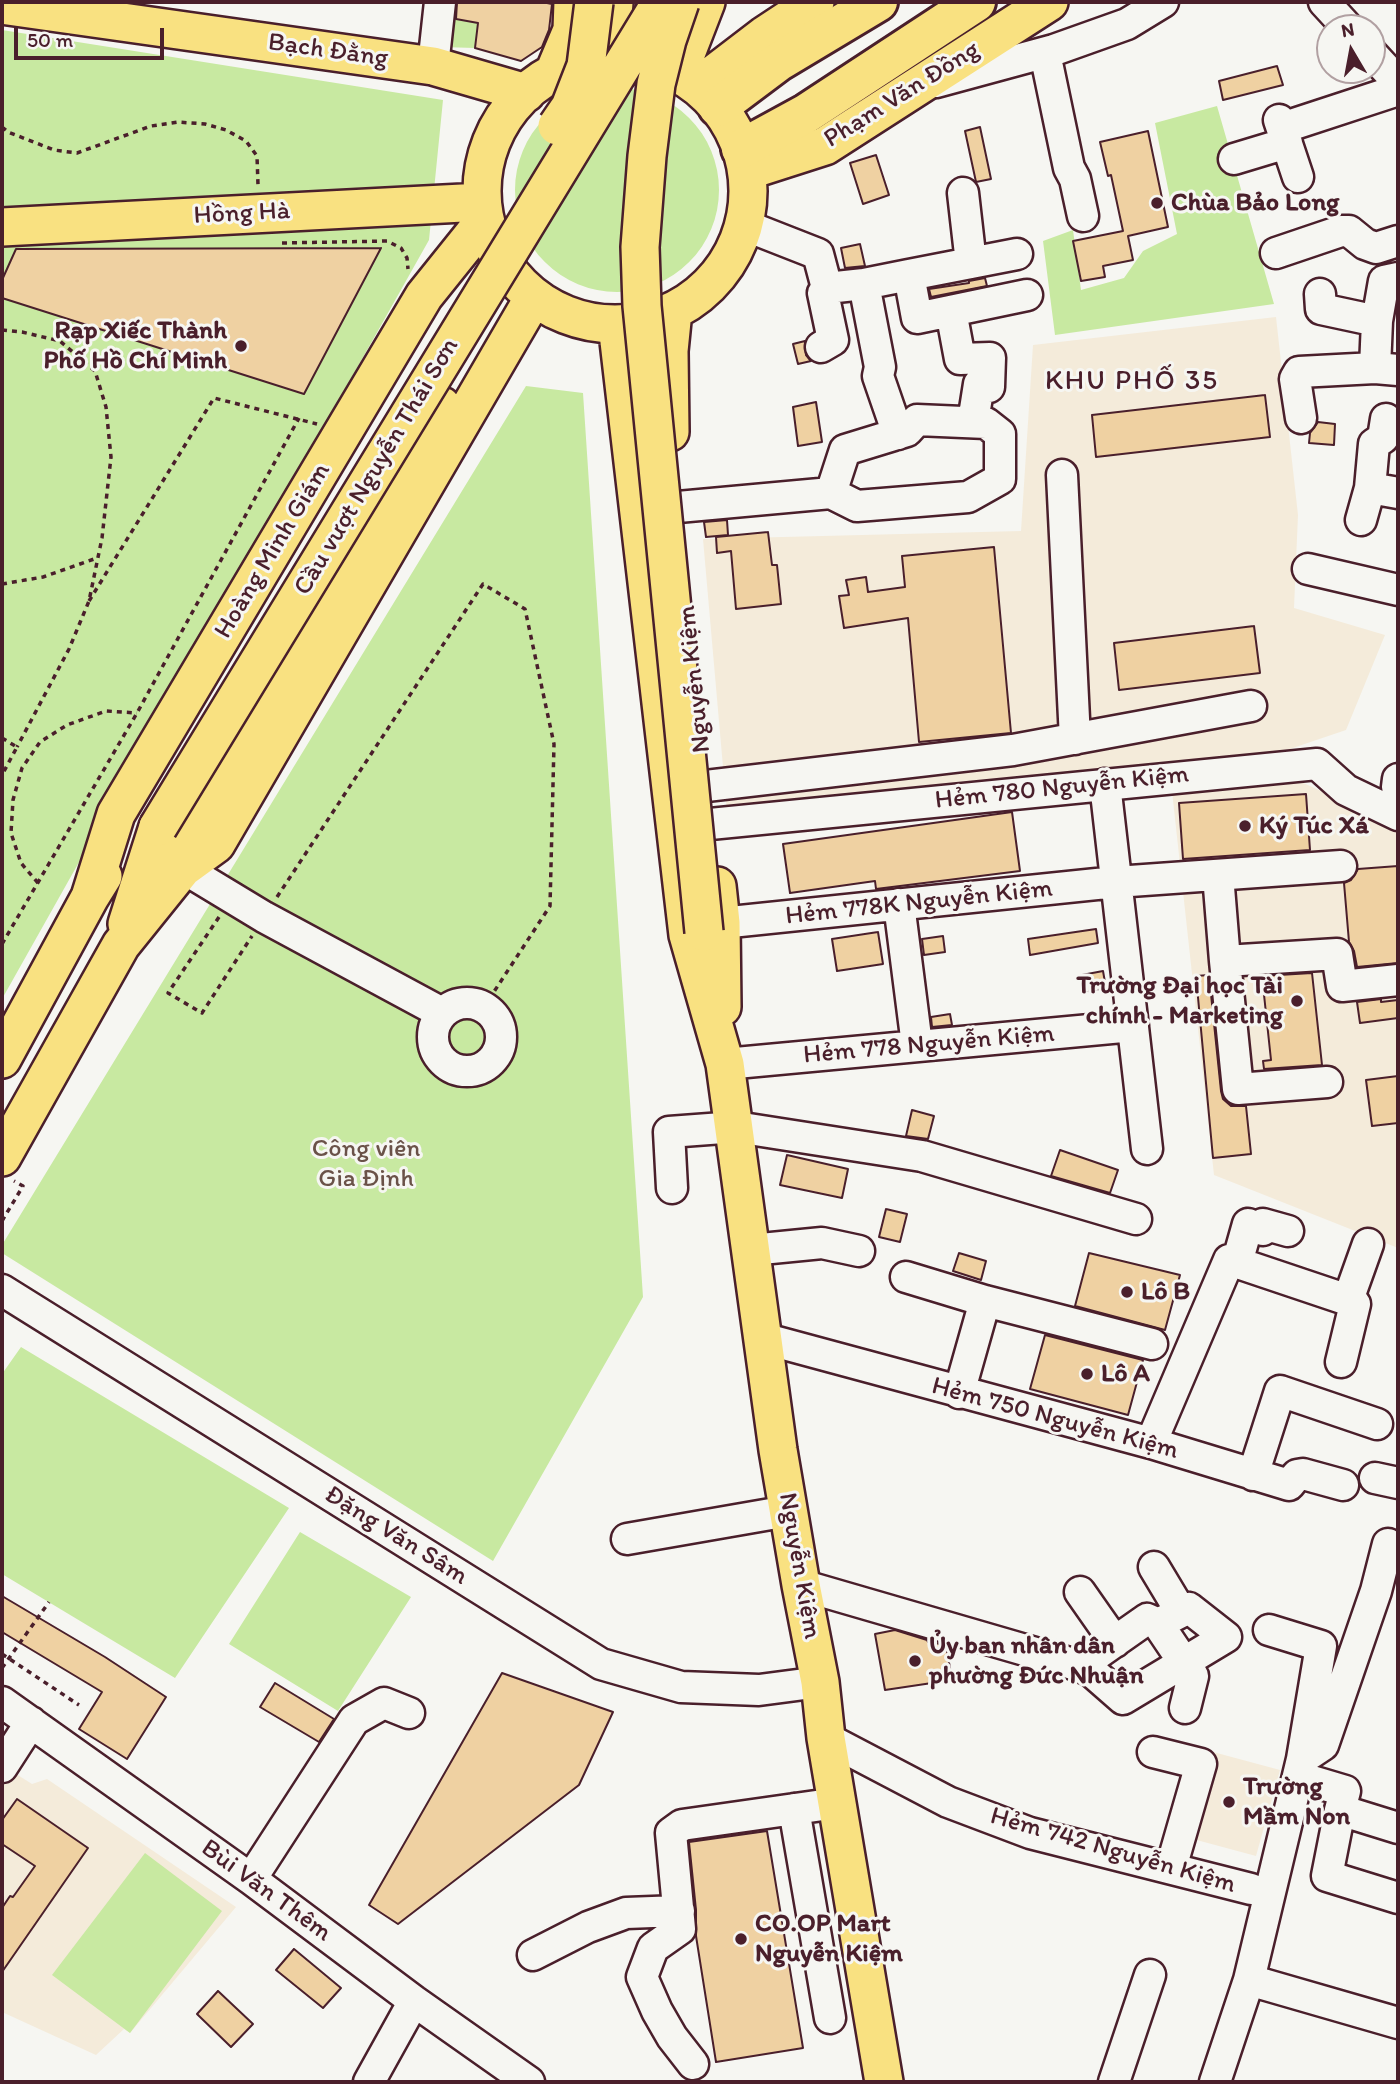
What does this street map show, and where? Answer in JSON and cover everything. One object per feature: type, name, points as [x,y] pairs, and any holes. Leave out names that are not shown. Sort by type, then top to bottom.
[{"type":"highway","name":"Phạm Văn Đồng","points":[[744,160],[807,113],[976,2]]},
{"type":"highway","points":[[699,88],[778,62],[856,6]]},
{"type":"main road","points":[[539,84],[582,63],[614,59],[634,60],[699,88],[731,127],[744,160],[748,198],[744,225],[734,252],[718,275],[697,296],[673,311],[646,320],[617,324],[589,321],[561,313],[526,289],[495,249],[484,211],[484,172],[491,142],[506,116],[539,84],[572,30],[573,2]]},
{"type":"main road","name":"Cầu vượt Nguyễn Thái Sơn","points":[[121,945],[147,827],[518,188],[570,107],[586,66],[594,2]]},
{"type":"main road","points":[[614,2],[614,59]]},
{"type":"main road","points":[[614,59],[644,2]]},
{"type":"main road","points":[[663,2],[684,9],[695,8],[697,3]]},
{"type":"main road","name":"Cầu vượt Nguyễn Thái Sơn","points":[[147,827],[663,2]]},
{"type":"main road","points":[[699,88],[765,35],[815,2]]},
{"type":"main road","name":"Phạm Văn Đồng","points":[[744,160],[825,146],[1049,2]]},
{"type":"main road","points":[[697,3],[699,88]]},
{"type":"main road","points":[[697,3],[667,40],[656,84],[640,247],[642,306],[713,928],[724,1056]]},
{"type":"main road","name":"Bạch Đằng","points":[[2,5],[433,66],[539,84]]},
{"type":"main road","name":"Hoàng Minh Giám","points":[[90,897],[116,814],[424,296],[484,211]]},
{"type":"main road","name":"Hồng Hà","points":[[2,227],[484,211]]},
{"type":"main road","points":[[12,1171],[121,945],[183,868],[216,844],[526,289]]},
{"type":"main road","name":"Nguyễn Kiệm","points":[[673,311],[668,351],[668,388],[710,824],[713,928]]},
{"type":"main road","name":"Nguyễn Kiệm","points":[[617,324],[688,935],[724,1056],[788,1511],[820,1682],[826,1738],[884,2082]]},
{"type":"main road","name":"Hoàng Minh Giám","points":[[2,1059],[90,897],[147,827]]},
{"type":"street","points":[[433,66],[440,2]]},
{"type":"street","points":[[915,88],[1045,53],[1127,24],[1163,2]]},
{"type":"street","points":[[1045,53],[1069,168],[1075,179],[1083,216]]},
{"type":"street","points":[[1234,159],[1283,130],[1397,82]]},
{"type":"street","points":[[1283,130],[1298,177]]},
{"type":"street","points":[[963,193],[971,263]]},
{"type":"street","points":[[744,225],[818,254],[827,288]]},
{"type":"street","points":[[1276,253],[1345,231],[1376,248],[1398,241]]},
{"type":"street","points":[[821,347],[833,340],[823,293],[827,288],[864,284],[1017,254]]},
{"type":"street","points":[[909,275],[916,318],[1027,295]]},
{"type":"street","points":[[1301,418],[1295,379],[1299,372],[1386,369],[1377,321],[1384,281],[1398,278]]},
{"type":"street","points":[[864,284],[880,367],[878,376],[898,434]]},
{"type":"street","points":[[1320,294],[1321,309],[1377,321]]},
{"type":"street","points":[[951,311],[960,359],[990,358],[989,387],[979,384],[979,423]]},
{"type":"street","points":[[678,507],[831,493],[857,506],[968,497],[1000,479],[1000,434],[979,423],[917,419],[907,431],[845,450],[831,493]]},
{"type":"street","points":[[1361,520],[1384,491],[1374,444],[1383,438],[1390,427]]},
{"type":"street","points":[[1062,475],[1075,738]]},
{"type":"street","points":[[1308,569],[1398,590]]},
{"type":"street","points":[[706,786],[1013,750],[1251,706]]},
{"type":"street","name":"Hẻm 780 Nguyễn Kiệm","points":[[710,824],[1317,764],[1346,790],[1398,794]]},
{"type":"street","points":[[1105,784],[1147,1149]]},
{"type":"street","name":"Hẻm 778K Nguyễn Kiệm","points":[[713,928],[900,904],[1116,882],[1341,866]]},
{"type":"street","points":[[183,868],[264,917],[442,1013]]},
{"type":"street","points":[[1218,875],[1238,1089],[1327,1082]]},
{"type":"street","points":[[900,904],[917,1045]]},
{"type":"street","points":[[1225,961],[1337,954],[1342,986],[1398,981]]},
{"type":"street","points":[[466,1002],[484,1007],[492,1013],[498,1021],[502,1040],[493,1060],[473,1071],[452,1068],[443,1061],[436,1052],[433,1030],[442,1013],[456,1004],[466,1002]]},
{"type":"street","name":"Hẻm 778 Nguyễn Kiệm","points":[[724,1056],[917,1045],[1133,1026]]},
{"type":"street","points":[[671,1188],[669,1132],[736,1127],[922,1156],[1136,1219]]},
{"type":"street","points":[[1237,1263],[1248,1224],[1263,1230],[1264,1224],[1288,1231]]},
{"type":"street","points":[[751,1250],[822,1243],[859,1251]]},
{"type":"street","points":[[1348,1300],[1368,1244]]},
{"type":"street","points":[[1151,1443],[1229,1260],[1355,1304],[1341,1362]]},
{"type":"street","points":[[906,1277],[985,1301],[1152,1344]]},
{"type":"street","name":"Đặng Văn Sâm","points":[[2,1290],[601,1664],[681,1687],[759,1690],[820,1682]]},
{"type":"street","points":[[959,1393],[985,1301]]},
{"type":"street","name":"Hẻm 750 Nguyễn Kiệm","points":[[762,1338],[1151,1443],[1289,1485],[1297,1475],[1303,1474],[1343,1485]]},
{"type":"street","points":[[1254,1475],[1280,1391],[1377,1424]]},
{"type":"street","points":[[627,1539],[788,1511]]},
{"type":"street","points":[[1300,1768],[1323,1745],[1387,1595],[1388,1544]]},
{"type":"street","points":[[1154,1567],[1184,1662],[1193,1676],[1185,1708]]},
{"type":"street","points":[[801,1586],[1080,1666],[1091,1671],[1123,1699],[1226,1637],[1189,1608],[1169,1618],[1147,1619],[1080,1666]]},
{"type":"street","points":[[1080,1592],[1115,1642]]},
{"type":"street","points":[[1215,2082],[1249,1980],[1300,1768],[1321,1646],[1269,1630]]},
{"type":"street","name":"Bùi Văn Thêm","points":[[2,1702],[251,1878],[414,2001],[529,2082]]},
{"type":"street","points":[[251,1878],[354,1720],[384,1703],[409,1713]]},
{"type":"street","points":[[2,1767],[32,1723]]},
{"type":"street","name":"Hẻm 742 Nguyễn Kiệm","points":[[826,1738],[948,1802],[1030,1833],[1251,1889]]},
{"type":"street","points":[[1153,1752],[1201,1764],[1171,1868]]},
{"type":"street","points":[[1300,1768],[1345,1791],[1327,1876],[1398,1898]]},
{"type":"street","points":[[693,2064],[667,2028],[642,1977],[653,1948],[680,1929],[671,1833],[682,1825],[837,1802]]},
{"type":"street","points":[[794,1809],[830,2018]]},
{"type":"street","points":[[1340,1810],[1398,1828]]},
{"type":"street","points":[[533,1955],[588,1927],[626,1913],[679,1911]]},
{"type":"street","points":[[1114,2082],[1150,1975]]},
{"type":"street","points":[[1249,1980],[1398,2023]]},
{"type":"street","points":[[369,2082],[414,2001]]},
{"type":"path","points":[[2,127],[8,132],[54,150],[77,153],[151,125],[178,122],[205,124],[246,141],[257,156],[257,194]]},
{"type":"path","points":[[2,134],[8,132]]},
{"type":"path","points":[[281,243],[387,241],[401,248],[407,258],[408,270]]},
{"type":"path","points":[[2,330],[60,341],[95,372],[106,407],[111,457],[98,558],[89,601]]},
{"type":"path","points":[[2,775],[69,649],[89,601],[214,398],[321,425]]},
{"type":"path","points":[[2,944],[137,713],[299,418]]},
{"type":"path","points":[[2,584],[43,577],[98,558]]},
{"type":"path","points":[[225,908],[168,993],[202,1013],[483,584],[525,609],[554,744],[550,905],[484,1007]]},
{"type":"path","points":[[38,883],[21,863],[11,833],[13,800],[22,768],[40,742],[67,725],[106,711],[137,713]]},
{"type":"path","points":[[2,738],[18,747]]},
{"type":"path","points":[[2,1221],[12,1171]]},
{"type":"path","points":[[2,1668],[49,1602]]},
{"type":"path","points":[[2,1654],[79,1705]]},
{"type":"shaded area","points":[[1276,317],[1298,515],[1294,608],[1385,635],[1346,730],[1275,754],[728,824],[703,539],[1021,531],[1033,345]]},
{"type":"shaded area","name":"Trường Đại học Tài chính - Marketing","points":[[1299,781],[1398,826],[1398,1248],[1214,1175],[1172,791]]},
{"type":"shaded area","name":"Trường Mầm Non","points":[[1202,1749],[1280,1770],[1256,1856],[1178,1835]]},
{"type":"shaded area","points":[[2,1765],[32,1784],[47,1779],[236,1907],[130,2033],[124,2029],[96,2055],[2,2012]]},
{"type":"green space","points":[[446,18],[478,23],[475,48],[441,47]]},
{"type":"green space","points":[[2,30],[443,100],[429,240],[2,999]]},
{"type":"green space","points":[[617,88],[656,96],[674,105],[689,118],[702,133],[711,151],[719,190],[711,229],[702,247],[689,262],[674,275],[656,284],[617,292],[578,284],[560,275],[545,262],[532,247],[523,229],[515,190],[523,151],[532,133],[545,118],[560,105],[578,96]]},
{"type":"green space","points":[[1217,106],[1274,304],[1055,335],[1043,241],[1073,230],[1081,290],[1124,278],[1143,251],[1177,234],[1155,123]]},
{"type":"green space","name":"Công viên Gia Định","points":[[526,386],[583,393],[643,1297],[493,1561],[2,1253],[2,1245]]},
{"type":"green space","points":[[21,1347],[289,1508],[175,1678],[2,1574],[2,1374]]},
{"type":"green space","points":[[300,1532],[411,1597],[338,1711],[229,1644]]},
{"type":"green space","points":[[145,1853],[222,1911],[130,2033],[52,1975]]},
{"type":"building","points":[[457,2],[552,4],[549,30],[542,47],[521,61],[475,48],[478,23],[456,19]]},
{"type":"building","points":[[1277,66],[1283,85],[1223,100],[1219,81]]},
{"type":"building","points":[[980,127],[991,179],[976,182],[965,131]]},
{"type":"building","points":[[1148,131],[1168,227],[1128,236],[1133,260],[1103,266],[1105,277],[1081,281],[1073,241],[1123,231],[1111,175],[1108,176],[1100,142]]},
{"type":"building","points":[[876,155],[889,195],[863,204],[850,163]]},
{"type":"building","points":[[860,244],[865,266],[845,268],[841,248]]},
{"type":"building","name":"Rạp Xiếc Thành Phố Hồ Chí Minh","points":[[381,248],[304,394],[2,298],[2,280],[16,249]]},
{"type":"building","points":[[985,278],[987,286],[931,297],[929,289]]},
{"type":"building","points":[[805,341],[806,355],[811,361],[798,364],[793,344]]},
{"type":"building","points":[[1265,395],[1270,437],[1096,457],[1092,415]]},
{"type":"building","points":[[816,402],[822,442],[798,446],[793,407]]},
{"type":"building","points":[[1318,422],[1335,424],[1334,445],[1309,443],[1310,433]]},
{"type":"building","points":[[727,520],[728,535],[706,537],[704,522]]},
{"type":"building","points":[[768,532],[772,565],[777,565],[781,604],[736,609],[731,551],[717,553],[716,537]]},
{"type":"building","points":[[994,547],[1011,733],[919,742],[908,618],[844,628],[839,596],[849,595],[846,580],[866,577],[868,592],[905,587],[902,556]]},
{"type":"building","points":[[1254,626],[1260,673],[1119,690],[1114,643]]},
{"type":"building","name":"Ký Túc Xá","points":[[1306,794],[1310,850],[1183,859],[1179,803]]},
{"type":"building","points":[[1012,812],[1020,871],[876,889],[875,881],[790,893],[783,844]]},
{"type":"building","points":[[1398,866],[1398,963],[1357,967],[1349,942],[1344,883],[1351,880],[1358,869]]},
{"type":"building","points":[[1096,929],[1098,943],[1030,955],[1028,939]]},
{"type":"building","points":[[878,932],[883,964],[837,971],[832,939]]},
{"type":"building","points":[[943,936],[945,952],[924,955],[922,939]]},
{"type":"building","points":[[1103,971],[1106,988],[1084,992],[1082,975]]},
{"type":"building","points":[[1312,973],[1322,1065],[1264,1069],[1263,1061],[1271,1060],[1262,976]]},
{"type":"building","points":[[1209,975],[1221,1091],[1223,1099],[1231,1106],[1246,1106],[1251,1154],[1213,1158],[1196,976]]},
{"type":"building","points":[[1381,999],[1381,1002],[1398,1000],[1398,1018],[1360,1023],[1357,1002]]},
{"type":"building","points":[[950,1014],[952,1025],[932,1027],[931,1017]]},
{"type":"building","points":[[1398,1076],[1398,1123],[1372,1126],[1366,1080]]},
{"type":"building","points":[[912,1110],[934,1116],[928,1139],[906,1136]]},
{"type":"building","points":[[1060,1150],[1118,1170],[1110,1193],[1051,1176]]},
{"type":"building","points":[[787,1155],[848,1169],[842,1198],[780,1185]]},
{"type":"building","points":[[886,1209],[907,1214],[900,1242],[879,1237]]},
{"type":"building","points":[[959,1253],[986,1261],[981,1280],[953,1271]]},
{"type":"building","name":"Lô B","points":[[1089,1253],[1180,1275],[1165,1330],[1075,1306]]},
{"type":"building","name":"Lô A","points":[[1045,1335],[1143,1360],[1128,1415],[1030,1389]]},
{"type":"building","points":[[2,1596],[166,1697],[127,1759],[79,1729],[102,1692],[2,1632]]},
{"type":"building","name":"Ủy ban nhân dân phường Đức Nhuận","points":[[895,1630],[928,1642],[946,1645],[952,1680],[885,1690],[875,1634]]},
{"type":"building","points":[[502,1673],[613,1712],[579,1785],[398,1924],[369,1905]]},
{"type":"building","points":[[275,1683],[334,1719],[319,1742],[260,1707]]},
{"type":"building","points":[[17,1799],[88,1848],[2,1972],[2,1908],[35,1866],[2,1844],[2,1820]]},
{"type":"building","name":"CO.OP Mart Nguyễn Kiệm","points":[[767,1831],[803,2048],[716,2062],[696,1936],[689,1842]]},
{"type":"building","points":[[294,1949],[341,1988],[323,2008],[276,1970]]},
{"type":"building","points":[[218,1991],[253,2024],[231,2047],[197,2014]]},
{"type":"place","name":"Chùa Bảo Long","points":[[1157,203]]},
{"type":"place","name":"Rạp Xiếc Thành Phố Hồ Chí Minh","points":[[241,346]]},
{"type":"place","name":"Ký Túc Xá","points":[[1245,826]]},
{"type":"place","name":"Trường Đại học Tài chính - Marketing","points":[[1297,1001]]},
{"type":"place","name":"Lô B","points":[[1127,1292]]},
{"type":"place","name":"Lô A","points":[[1087,1374]]},
{"type":"place","name":"Ủy ban nhân dân phường Đức Nhuận","points":[[915,1661]]},
{"type":"place","name":"Trường Mầm Non","points":[[1229,1802]]},
{"type":"place","name":"CO.OP Mart Nguyễn Kiệm","points":[[741,1939]]},
{"type":"district","name":"KHU PHỐ 35","points":[[1132,382]]}]
